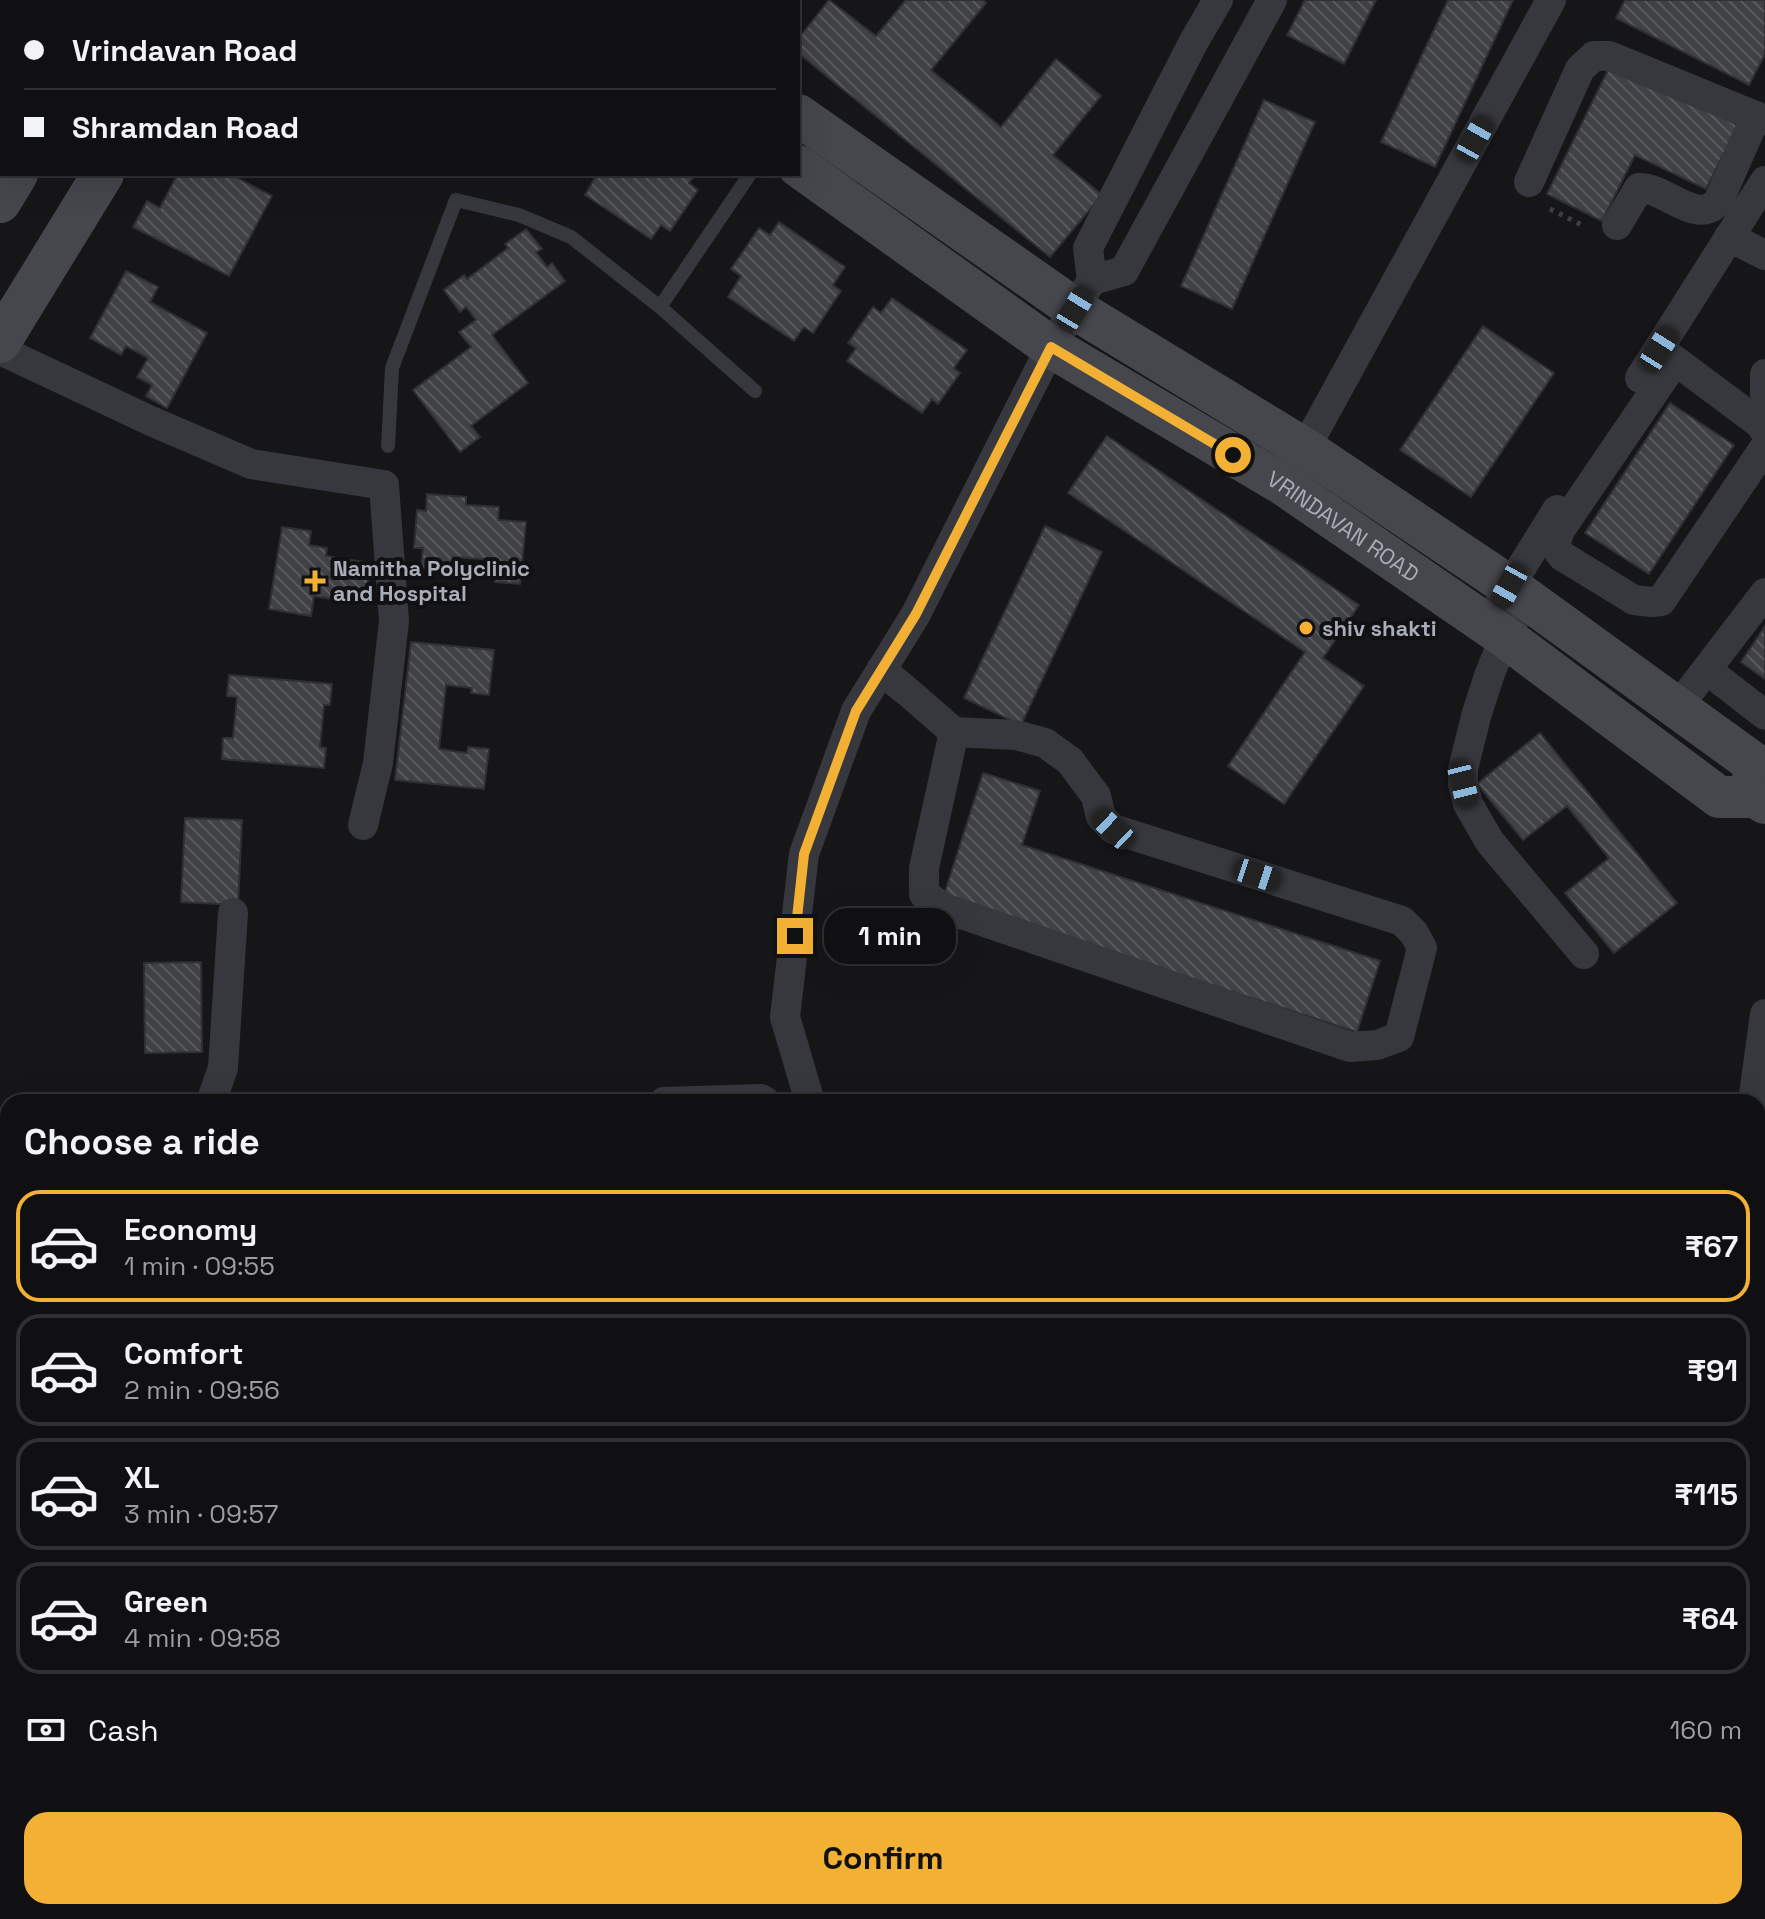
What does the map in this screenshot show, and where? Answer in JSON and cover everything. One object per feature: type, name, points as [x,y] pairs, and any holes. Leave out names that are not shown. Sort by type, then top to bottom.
[{"type":"street","points":[[808,1094],[785,1017],[804,854],[856,711],[916,614],[1051,347],[1084,294],[1088,248],[1218,0]]},
{"type":"street","points":[[1084,294],[1124,271],[1272,0]]},
{"type":"street","points":[[1284,485],[1551,0]]},
{"type":"street","points":[[1193,43],[1232,71]]},
{"type":"street","points":[[1529,182],[1580,69],[1594,56],[1609,56],[1760,118],[1713,208],[1694,210],[1654,190],[1639,188],[1617,225]]},
{"type":"street","points":[[800,116],[1084,294],[1305,449],[1518,592],[1752,762],[1760,800]]},
{"type":"street","name":"VRINDAVAN ROAD","points":[[800,167],[1051,347],[1284,485],[1496,631],[1719,797],[1760,800]]},
{"type":"street","points":[[0,202],[16,176]]},
{"type":"street","points":[[0,342],[102,176]]},
{"type":"street","points":[[1765,181],[1729,237],[1667,355],[1560,530],[1557,550],[1634,600],[1661,601],[1765,447]]},
{"type":"street","points":[[1729,237],[1765,255]]},
{"type":"street","points":[[0,350],[251,464],[384,485],[394,621],[378,763],[363,825]]},
{"type":"street","points":[[1667,355],[1759,423],[1765,431]]},
{"type":"street","points":[[1584,954],[1490,842],[1468,804],[1463,769],[1490,673],[1496,631],[1667,355]]},
{"type":"street","points":[[1765,374],[1765,394]]},
{"type":"street","points":[[1677,708],[1765,593]]},
{"type":"street","points":[[881,670],[954,732],[1016,735],[1045,743],[1070,761],[1096,796],[1101,817],[1113,829],[1402,921],[1414,933],[1422,948],[1399,1037],[1377,1045],[1350,1047],[944,908],[924,894],[924,868],[954,732]]},
{"type":"street","points":[[1707,670],[1765,715]]},
{"type":"street","points":[[1602,710],[1632,675]]},
{"type":"street","points":[[214,1094],[223,1068],[233,913]]},
{"type":"street","points":[[1754,1094],[1765,1014]]},
{"type":"lane","points":[[660,307],[749,176]]},
{"type":"lane","points":[[388,446],[392,368],[456,200],[519,215],[571,237],[660,307],[755,391]]},
{"type":"path","points":[[1529,182],[1530,193],[1535,200],[1573,221],[1600,234],[1609,233],[1617,225]]},
{"type":"building","points":[[829,0],[876,36],[906,0],[983,0],[986,3],[931,70],[1001,127],[1056,59],[1101,96],[1053,155],[1102,195],[1050,257],[800,55],[800,36]]},
{"type":"building","points":[[1305,0],[1376,0],[1344,64],[1287,35]]},
{"type":"building","points":[[1448,0],[1513,0],[1435,167],[1381,142]]},
{"type":"building","points":[[1625,0],[1765,0],[1765,54],[1749,85],[1616,18]]},
{"type":"building","points":[[1611,64],[1738,125],[1706,189],[1635,155],[1602,221],[1547,194]]},
{"type":"building","points":[[1264,100],[1315,122],[1232,309],[1181,286]]},
{"type":"building","points":[[234,176],[272,196],[229,276],[133,227],[147,201],[160,208],[176,177]]},
{"type":"building","points":[[596,176],[694,176],[689,183],[698,190],[670,231],[661,225],[651,239],[585,195]]},
{"type":"building","points":[[779,222],[845,267],[833,285],[841,291],[813,333],[804,327],[794,341],[728,297],[741,276],[731,269],[759,228],[770,235]]},
{"type":"building","points":[[526,229],[542,249],[536,252],[547,267],[552,263],[565,281],[492,335],[528,383],[471,426],[480,437],[460,452],[413,390],[471,347],[459,332],[476,320],[466,307],[460,312],[444,290],[464,275],[467,279],[508,248],[505,244]]},
{"type":"building","points":[[126,271],[158,287],[150,302],[207,333],[167,408],[146,396],[152,385],[137,377],[148,358],[126,346],[121,355],[90,338]]},
{"type":"building","points":[[892,298],[967,350],[954,368],[960,373],[938,404],[932,399],[922,413],[847,361],[856,348],[848,343],[873,307],[881,313]]},
{"type":"building","points":[[1483,326],[1554,373],[1471,497],[1400,450]]},
{"type":"building","points":[[1670,403],[1734,445],[1649,574],[1585,533]]},
{"type":"building","name":"shiv shakti","points":[[1107,436],[1359,605],[1323,658],[1364,686],[1284,804],[1228,766],[1305,652],[1068,493]]},
{"type":"building","points":[[427,494],[466,497],[466,505],[499,507],[498,520],[526,522],[520,584],[495,582],[497,560],[453,557],[452,571],[421,568],[423,548],[414,548],[417,510],[426,511]]},
{"type":"building","points":[[1045,526],[1102,552],[1021,725],[964,698]]},
{"type":"building","points":[[282,527],[311,531],[309,545],[327,548],[326,556],[371,563],[364,604],[314,596],[311,616],[269,609]]},
{"type":"building","points":[[1765,626],[1765,679],[1741,662]]},
{"type":"building","points":[[411,642],[494,650],[489,695],[471,693],[472,688],[446,685],[439,749],[467,753],[468,747],[489,749],[484,789],[395,780]]},
{"type":"building","points":[[229,675],[332,684],[330,705],[324,705],[320,747],[326,748],[324,768],[222,759],[223,738],[233,738],[237,697],[227,696]]},
{"type":"building","points":[[1540,733],[1677,903],[1614,953],[1565,893],[1609,858],[1567,806],[1523,840],[1477,784]]},
{"type":"building","points":[[983,773],[1040,791],[1022,845],[1380,961],[1357,1032],[943,898]]},
{"type":"building","points":[[185,818],[242,820],[238,905],[181,902]]},
{"type":"building","points":[[201,962],[202,1052],[145,1053],[144,963]]},
{"type":"place","name":"Namitha Polyclinic and Hospital","points":[[315,581]]},
{"type":"place","name":"shiv shakti","points":[[1306,628]]},
{"type":"route","points":[[795,936],[804,854],[856,711],[916,614],[1051,347],[1233,455]]}]
